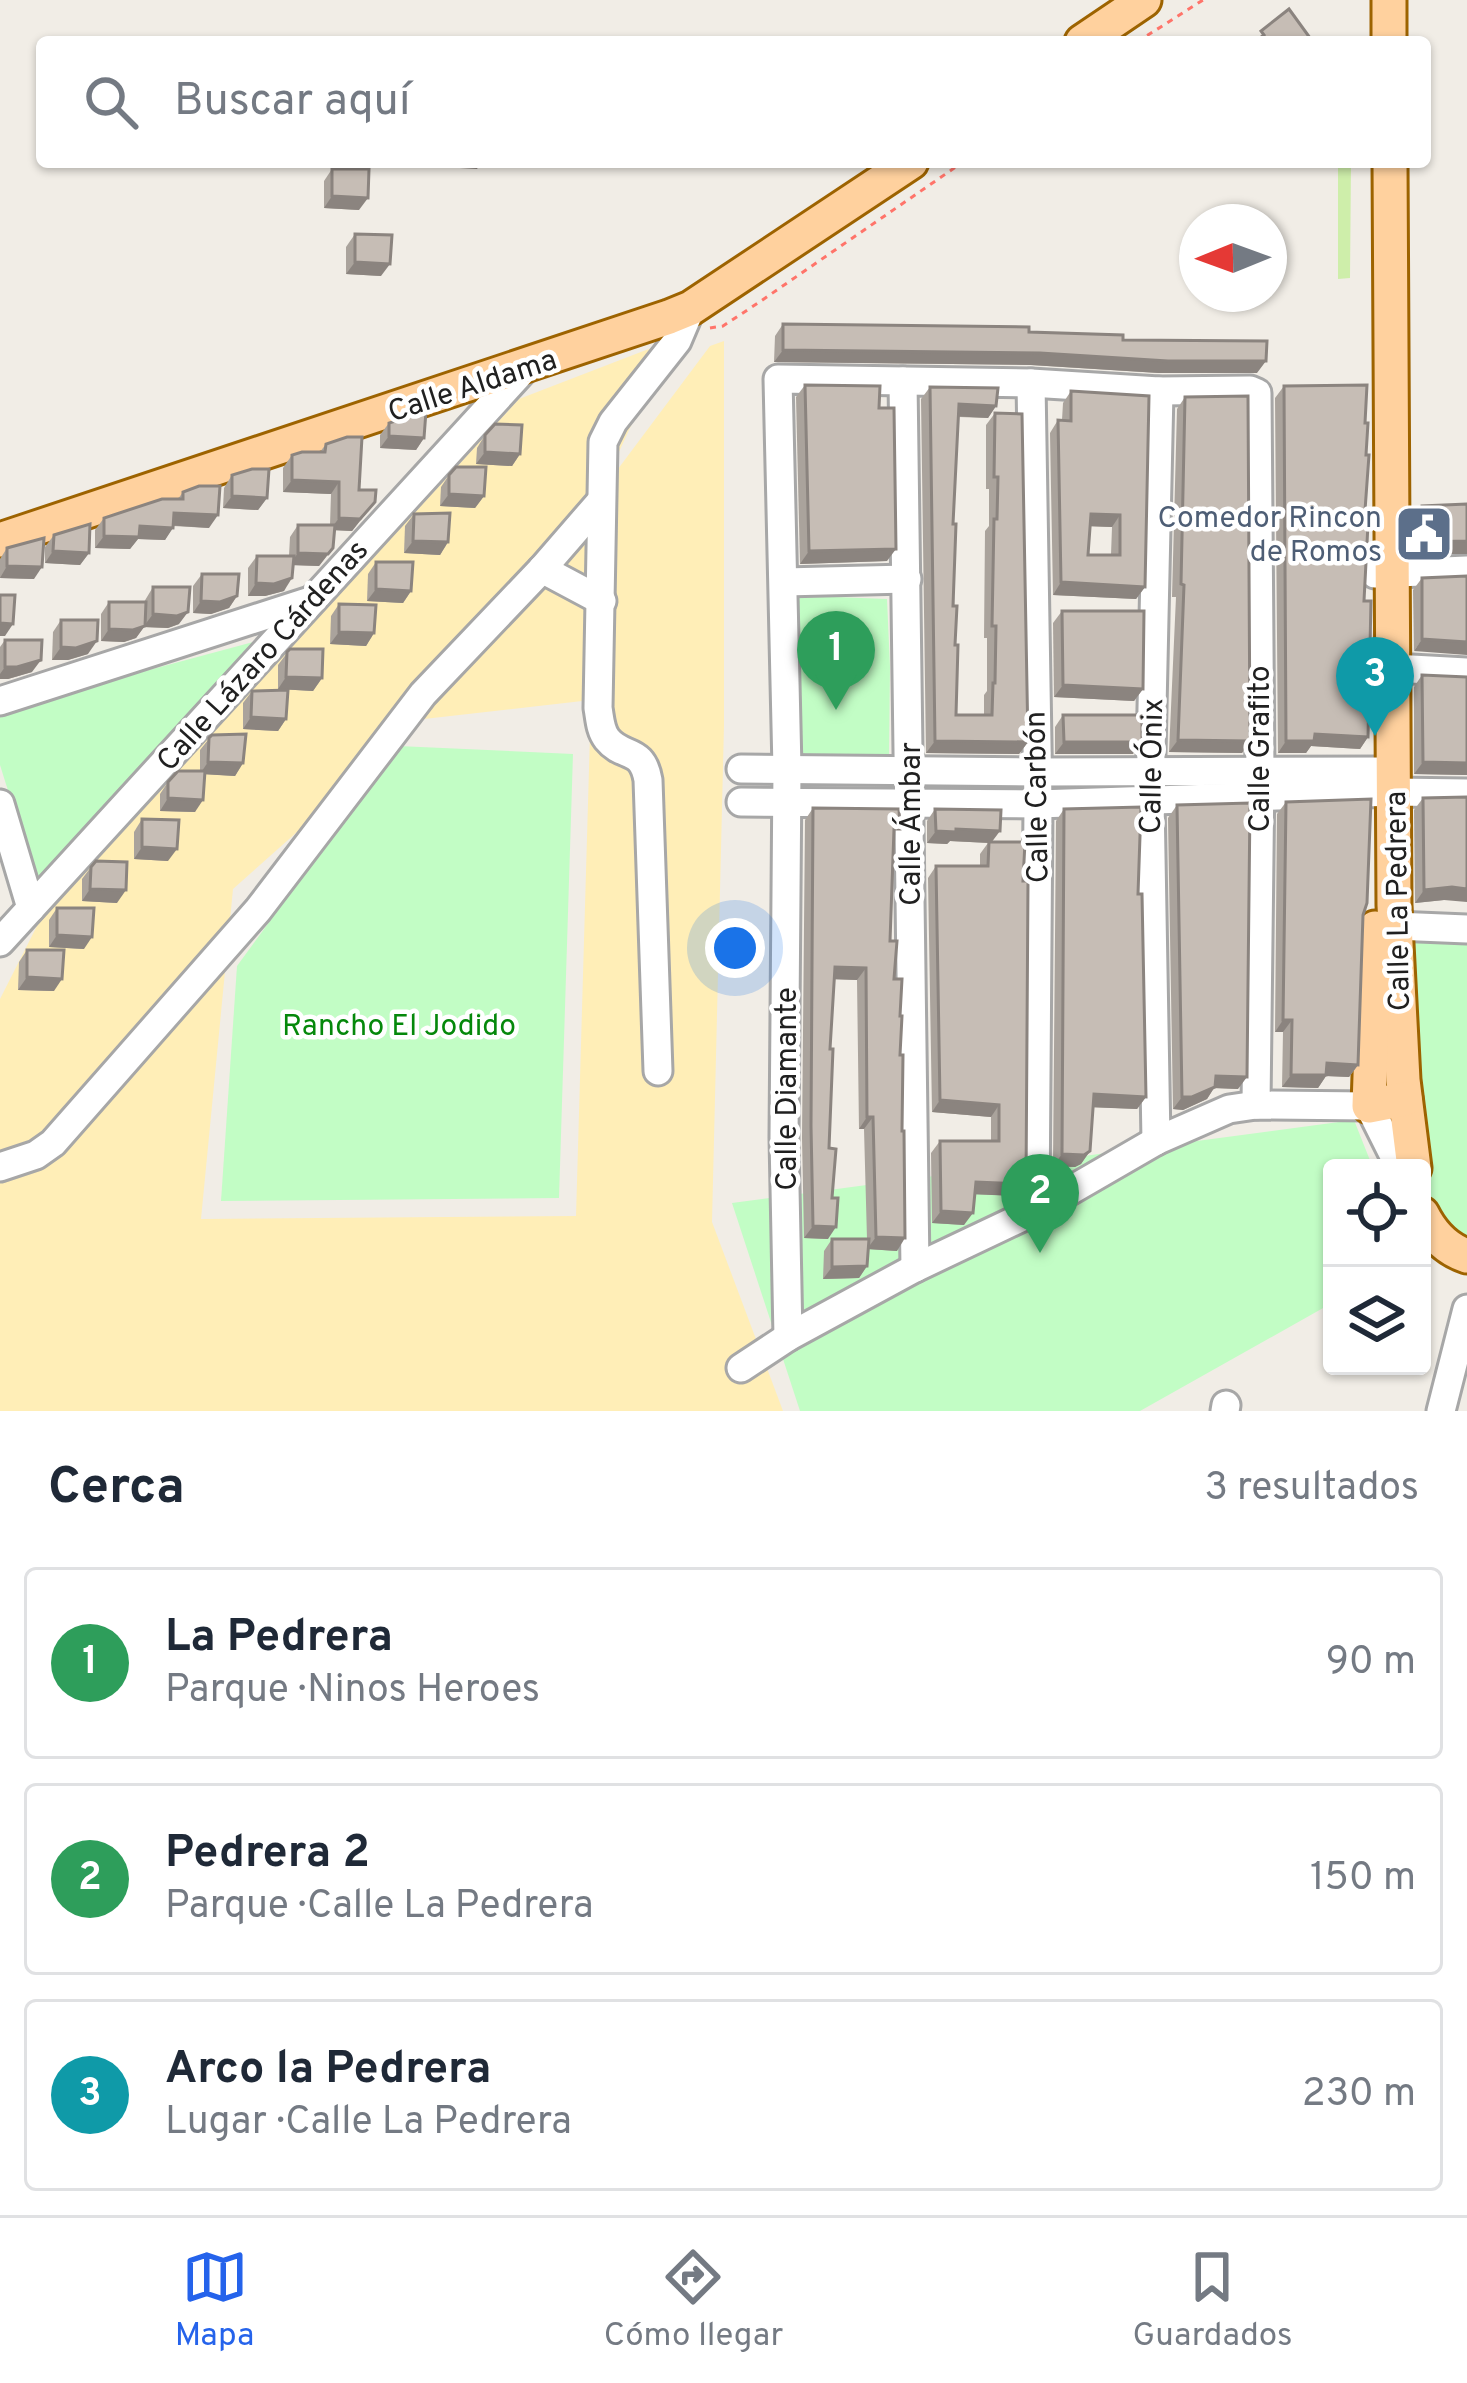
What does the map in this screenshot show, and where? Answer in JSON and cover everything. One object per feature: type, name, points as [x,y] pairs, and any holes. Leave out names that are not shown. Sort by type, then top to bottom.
[{"type":"main road","points":[[1091,36],[1144,0]]},
{"type":"main road","points":[[1371,0],[1371,36]]},
{"type":"main road","points":[[1389,0],[1389,36]]},
{"type":"main road","name":"Calle Aldama","points":[[0,540],[525,368],[691,308],[902,168]]},
{"type":"main road","name":"Calle La Pedrera","points":[[1371,168],[1381,291],[1384,782],[1413,1159]]},
{"type":"main road","name":"Calle La Pedrera","points":[[1381,291],[1390,168]]},
{"type":"main road","name":"Calle La Pedrera","points":[[1369,1106],[1375,927],[1393,668],[1384,573]]},
{"type":"main road","points":[[1369,1106],[1406,1099]]},
{"type":"main road","points":[[1431,1229],[1460,1254]]},
{"type":"street","points":[[658,1072],[648,780],[645,764],[610,744],[602,733],[598,708],[603,442],[613,422],[677,341],[691,308]]},
{"type":"street","name":"Calle Lázaro Cárdenas","points":[[0,941],[525,368]]},
{"type":"street","name":"Calle Diamante","points":[[788,1336],[784,1138],[787,769],[778,379],[903,381]]},
{"type":"street","points":[[903,381],[1159,391]]},
{"type":"street","name":"Calle Ámbar","points":[[903,381],[915,1268]]},
{"type":"street","name":"Calle Carbón","points":[[1031,383],[1038,804],[1035,1210]]},
{"type":"street","name":"Calle Grafito","points":[[1159,391],[1257,393],[1256,1105]]},
{"type":"street","name":"Calle Ónix","points":[[1156,1141],[1150,785],[1159,391]]},
{"type":"street","points":[[0,1167],[36,1155],[53,1143],[258,910],[423,694],[601,501]]},
{"type":"street","points":[[542,569],[602,601]]},
{"type":"street","points":[[1384,573],[1467,570]]},
{"type":"street","points":[[784,582],[907,579]]},
{"type":"street","points":[[0,700],[312,600]]},
{"type":"street","points":[[1393,668],[1467,672]]},
{"type":"street","points":[[741,769],[1036,772],[1150,785],[1384,782],[1467,793]]},
{"type":"street","points":[[741,802],[1038,804],[1150,785]]},
{"type":"street","points":[[0,804],[31,908]]},
{"type":"street","points":[[1395,926],[1467,928]]},
{"type":"street","points":[[741,1368],[788,1336],[915,1268],[1035,1210],[1156,1141],[1229,1109],[1369,1106],[1396,1159]]},
{"type":"street","points":[[1441,1411],[1467,1309]]},
{"type":"path","points":[[1146,36],[1203,0]]},
{"type":"path","points":[[677,341],[723,326],[954,168]]},
{"type":"green space","points":[[1338,168],[1351,168],[1350,278],[1338,279]]},
{"type":"green space","points":[[784,595],[887,599],[889,757],[782,753]]},
{"type":"green space","points":[[272,637],[38,886],[0,765],[0,710]]},
{"type":"green space","name":"Rancho El Jodido","points":[[398,746],[573,754],[559,1198],[221,1201],[237,966]]},
{"type":"green space","points":[[1410,935],[1467,936],[1467,1247],[1431,1212],[1431,1159],[1423,1159]]},
{"type":"green space","points":[[1354,1120],[1369,1159],[1323,1159],[1323,1308],[1140,1411],[800,1411],[732,1203]]},
{"type":"sand","points":[[724,341],[724,725],[712,1222],[783,1411],[0,1411],[0,999],[40,920],[519,399],[659,345],[665,352],[600,493],[710,346]],"holes":[[[591,700],[576,1216],[201,1219],[233,889],[424,719]]]},
{"type":"building","points":[[1289,9],[1309,36],[1263,36],[1261,31]]},
{"type":"building","points":[[332,169],[369,169],[368,198],[332,196]]},
{"type":"building","points":[[355,234],[392,235],[390,264],[355,262]]},
{"type":"building","points":[[783,324],[1029,327],[1029,332],[1123,335],[1123,340],[1267,341],[1266,361],[783,350]]},
{"type":"building","points":[[805,385],[880,386],[879,408],[894,408],[896,549],[809,551]]},
{"type":"building","points":[[1367,385],[1364,601],[1371,601],[1368,737],[1315,734],[1314,741],[1286,741],[1284,386]]},
{"type":"building","points":[[930,387],[998,388],[996,406],[959,404],[953,524],[956,715],[992,715],[998,477],[994,477],[995,413],[1022,414],[1028,742],[935,741]]},
{"type":"building","points":[[1071,391],[1149,396],[1145,587],[1061,582],[1058,420],[1071,421]],"holes":[[[1091,514],[1120,515],[1120,555],[1088,555]]]},
{"type":"building","points":[[1248,396],[1250,741],[1178,740],[1185,397]]},
{"type":"building","points":[[426,411],[424,438],[389,436],[389,423]]},
{"type":"building","points":[[495,424],[522,425],[520,454],[485,452],[485,435]]},
{"type":"building","points":[[362,437],[359,490],[376,490],[375,502],[360,519],[339,518],[339,482],[292,480],[292,455],[325,452],[326,444]]},
{"type":"building","points":[[456,467],[486,467],[484,496],[449,494],[449,475]]},
{"type":"building","points":[[269,469],[267,498],[232,496],[232,475]]},
{"type":"building","points":[[220,486],[218,515],[174,513],[173,528],[140,526],[139,537],[104,536],[104,518],[162,499],[183,499],[183,492]]},
{"type":"building","points":[[1467,504],[1467,541],[1422,542],[1422,506]]},
{"type":"building","points":[[450,513],[448,542],[413,541],[414,514]]},
{"type":"building","points":[[90,524],[89,553],[53,551],[54,535]]},
{"type":"building","points":[[298,525],[335,525],[333,548],[328,554],[298,553]]},
{"type":"building","points":[[44,538],[42,567],[7,566],[7,548]]},
{"type":"building","points":[[257,556],[294,556],[292,578],[256,583]]},
{"type":"building","points":[[376,562],[413,562],[411,591],[376,589]]},
{"type":"building","points":[[202,574],[239,574],[237,596],[220,602],[201,601]]},
{"type":"building","points":[[1467,576],[1467,642],[1422,639],[1422,578]]},
{"type":"building","points":[[153,587],[190,587],[188,612],[153,614]]},
{"type":"building","points":[[0,595],[15,595],[13,624],[0,623]]},
{"type":"building","points":[[109,602],[146,602],[145,626],[109,629]]},
{"type":"building","points":[[339,604],[376,605],[374,633],[339,632]]},
{"type":"building","points":[[1062,611],[1144,611],[1143,689],[1063,685]]},
{"type":"building","points":[[61,620],[98,620],[97,641],[61,647]]},
{"type":"building","points":[[5,640],[42,640],[41,660],[5,667]]},
{"type":"building","points":[[290,649],[323,649],[322,678],[286,677]]},
{"type":"building","points":[[1422,675],[1467,677],[1467,763],[1423,762]]},
{"type":"building","points":[[288,690],[286,719],[251,717],[252,691]]},
{"type":"building","points":[[1063,715],[1142,715],[1142,742],[1064,742]]},
{"type":"building","points":[[246,734],[243,763],[208,762],[212,735]]},
{"type":"building","points":[[178,771],[205,771],[203,800],[168,798],[168,782]]},
{"type":"building","points":[[1467,797],[1467,889],[1424,890],[1423,798]]},
{"type":"building","points":[[1371,799],[1358,1065],[1327,1063],[1326,1075],[1291,1075],[1292,1020],[1283,1020],[1286,802]]},
{"type":"building","points":[[1250,803],[1247,1077],[1216,1076],[1215,1087],[1182,1097],[1177,805]]},
{"type":"building","points":[[1141,807],[1138,894],[1142,894],[1146,1097],[1094,1094],[1090,1151],[1062,1154],[1064,809]]},
{"type":"building","points":[[813,808],[899,809],[900,829],[894,829],[890,941],[897,941],[894,979],[902,979],[905,1238],[876,1237],[873,1117],[867,1117],[866,968],[835,967],[829,1148],[836,1149],[832,1198],[838,1198],[836,1227],[813,1226]]},
{"type":"building","points":[[935,809],[1001,810],[1000,831],[936,831]]},
{"type":"building","points":[[142,819],[179,820],[177,849],[142,847]]},
{"type":"building","points":[[989,842],[1025,842],[1026,1184],[976,1182],[973,1213],[941,1211],[940,1141],[999,1141],[999,1105],[940,1100],[936,866],[988,866]]},
{"type":"building","points":[[96,861],[127,862],[126,890],[90,889],[91,867]]},
{"type":"building","points":[[57,908],[94,908],[92,937],[57,935]]},
{"type":"building","points":[[27,950],[64,950],[62,979],[27,977]]},
{"type":"building","points":[[832,1239],[869,1239],[867,1266],[832,1267]]},
{"type":"place","name":"Comedor Rincon de Romos","points":[[1424,534]]},
{"type":"place","name":"La Pedrera","points":[[836,710]]},
{"type":"place","name":"Arco la Pedrera","points":[[1375,736]]},
{"type":"place","name":"Pedrera 2","points":[[1040,1253]]}]
